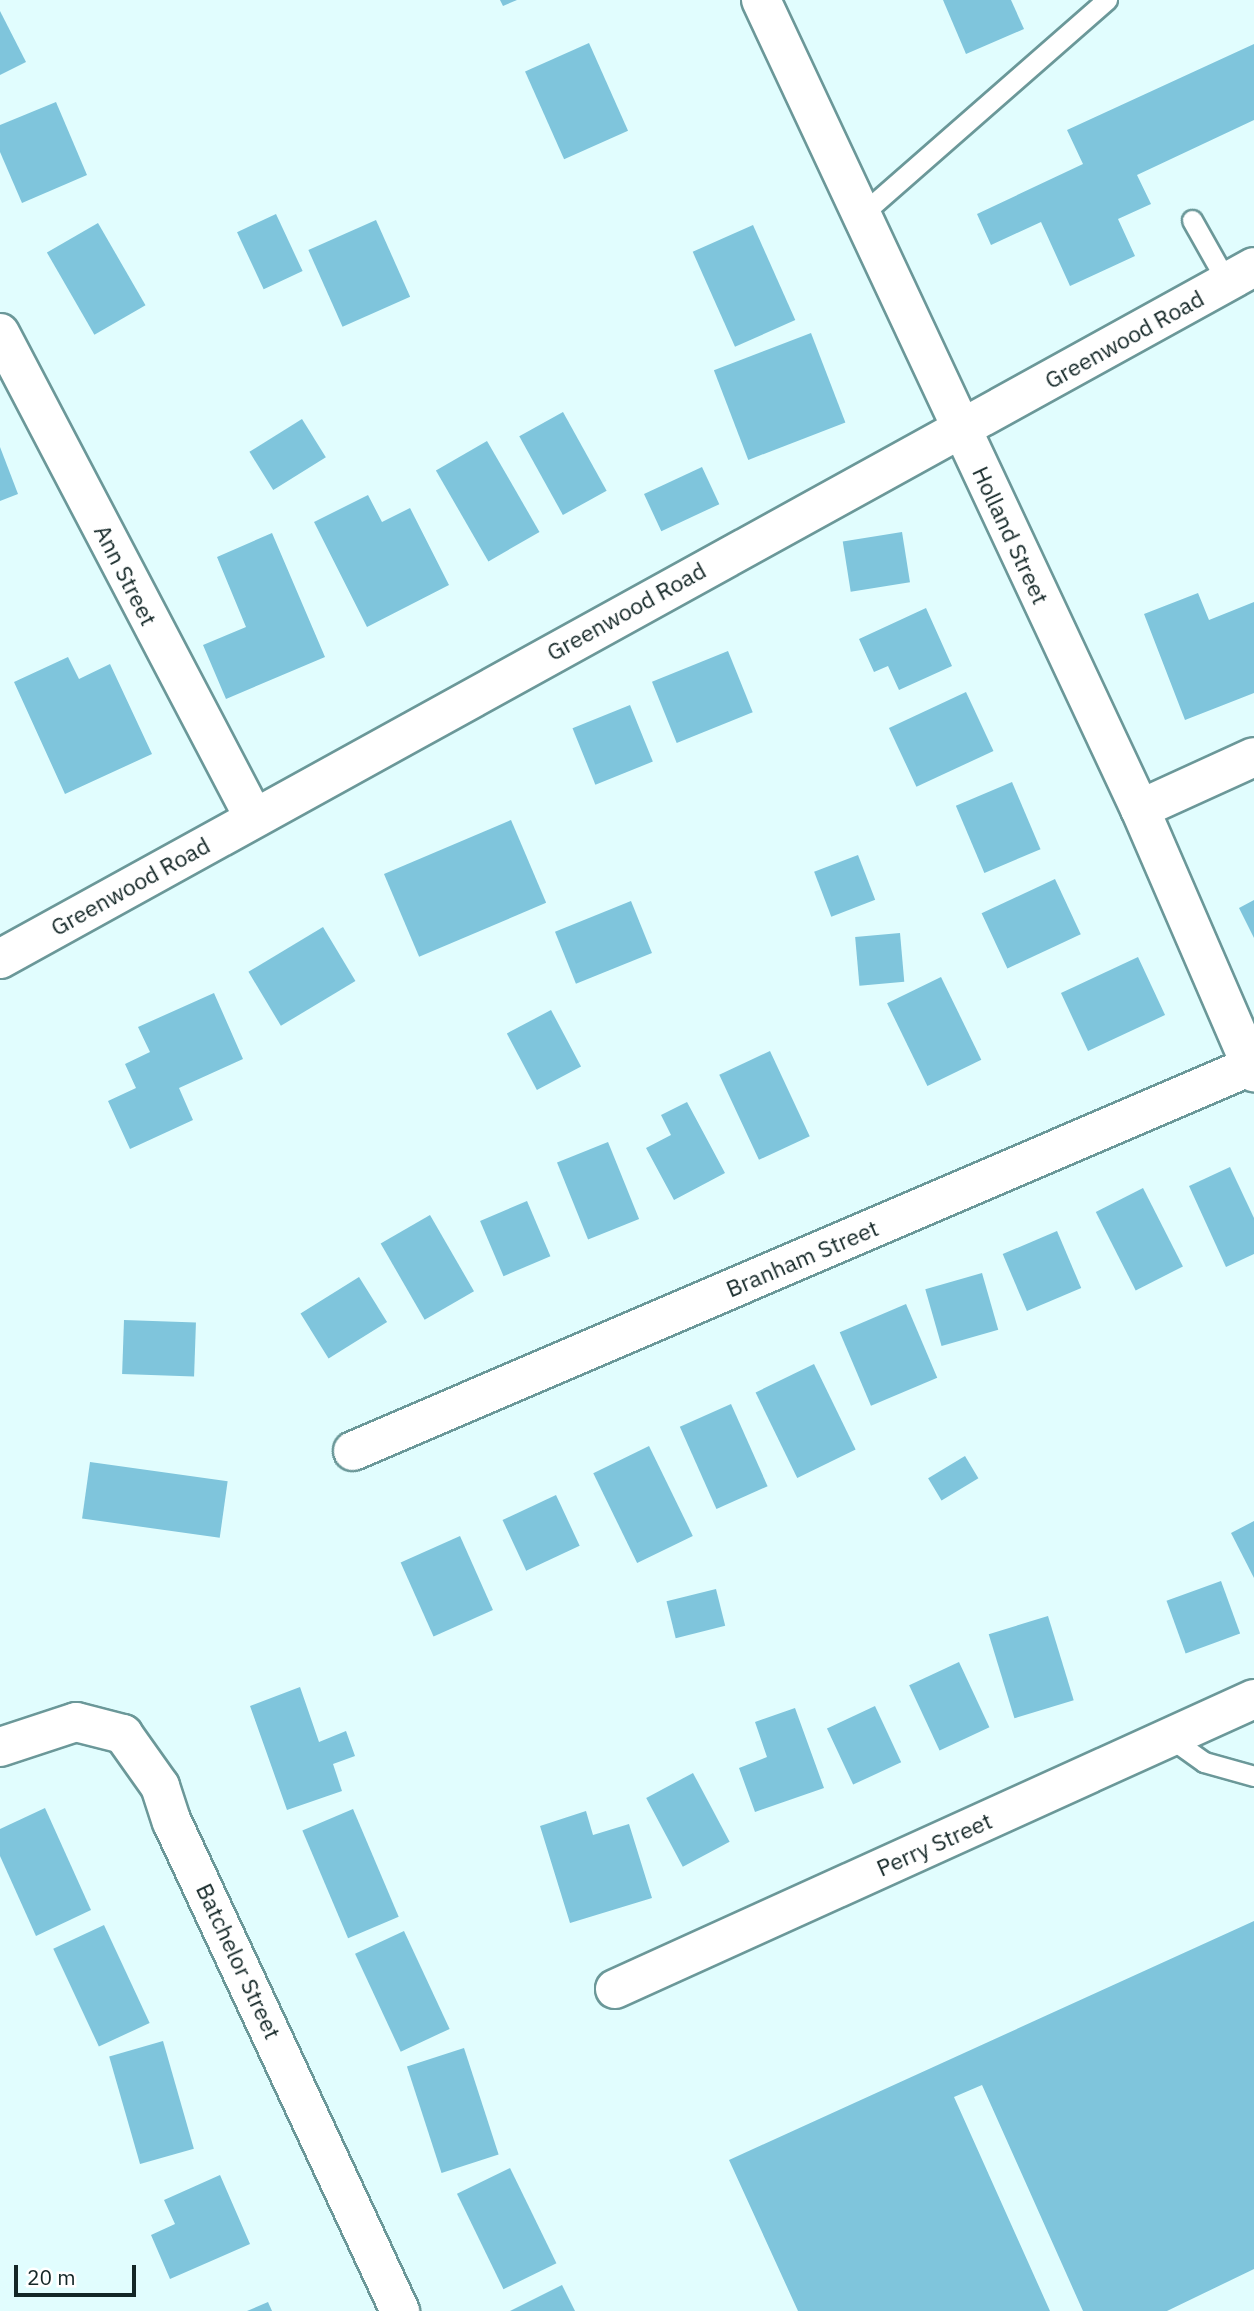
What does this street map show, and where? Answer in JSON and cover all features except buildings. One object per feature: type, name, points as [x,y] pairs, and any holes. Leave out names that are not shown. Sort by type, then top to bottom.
[{"type":"street","name":"Holland Street","points":[[761,0],[1140,809],[1253,1069]]},
{"type":"street","name":"Greenwood Road","points":[[0,959],[253,816],[1240,274]]},
{"type":"street","name":"Ann Street","points":[[0,333],[253,816]]},
{"type":"street","points":[[1140,809],[1254,757]]},
{"type":"street","name":"Branham Street","points":[[353,1451],[1253,1069]]},
{"type":"street","name":"Perry Street","points":[[615,1989],[1254,1699]]},
{"type":"street","name":"Batchelor Street","points":[[0,1747],[76,1721],[124,1734],[160,1786],[172,1822],[400,2311]]},
{"type":"lane","points":[[862,215],[1108,0]]},
{"type":"lane","points":[[1192,220],[1240,274]]},
{"type":"lane","points":[[1169,1737],[1204,1762],[1254,1776]]}]
